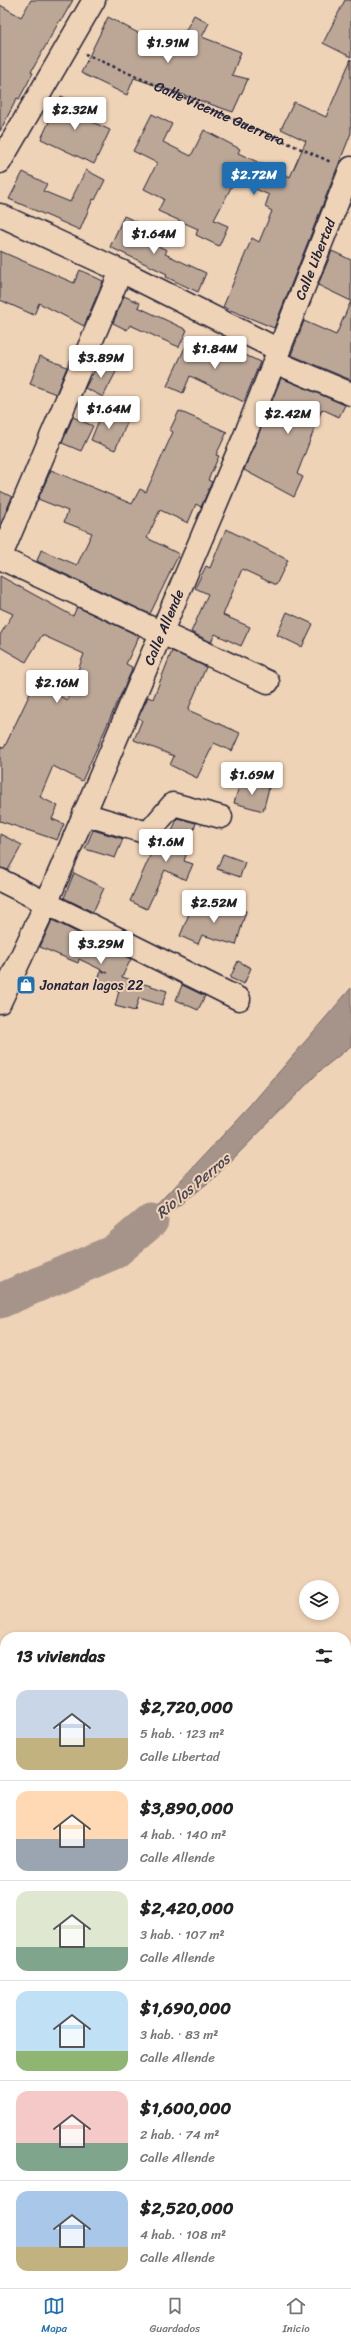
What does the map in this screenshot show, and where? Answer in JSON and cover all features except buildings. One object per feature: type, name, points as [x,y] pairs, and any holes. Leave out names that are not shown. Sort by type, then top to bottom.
[{"type":"street","points":[[0,162],[94,0]]},
{"type":"street","name":"Calle Libertad","points":[[277,356],[351,169]]},
{"type":"street","points":[[0,215],[121,270],[277,356],[351,394]]},
{"type":"street","points":[[121,270],[0,558],[161,634],[268,682]]},
{"type":"street","name":"Calle Allende","points":[[46,904],[277,356]]},
{"type":"street","points":[[84,814],[148,834],[173,804],[221,817]]},
{"type":"street","points":[[0,880],[239,999]]},
{"type":"street","points":[[0,1002],[46,904]]},
{"type":"path","name":"Calle Vicente Guerrero","points":[[67,46],[351,169]]},
{"type":"water","points":[[351,988],[351,1046],[321,1070],[212,1180],[114,1252],[249,1107]]},
{"type":"waterway","name":"Rio los Perros","points":[[0,1301],[114,1252],[151,1221]]},
{"type":"place","name":"Jonatan lagos 22","points":[[26,985]]}]
